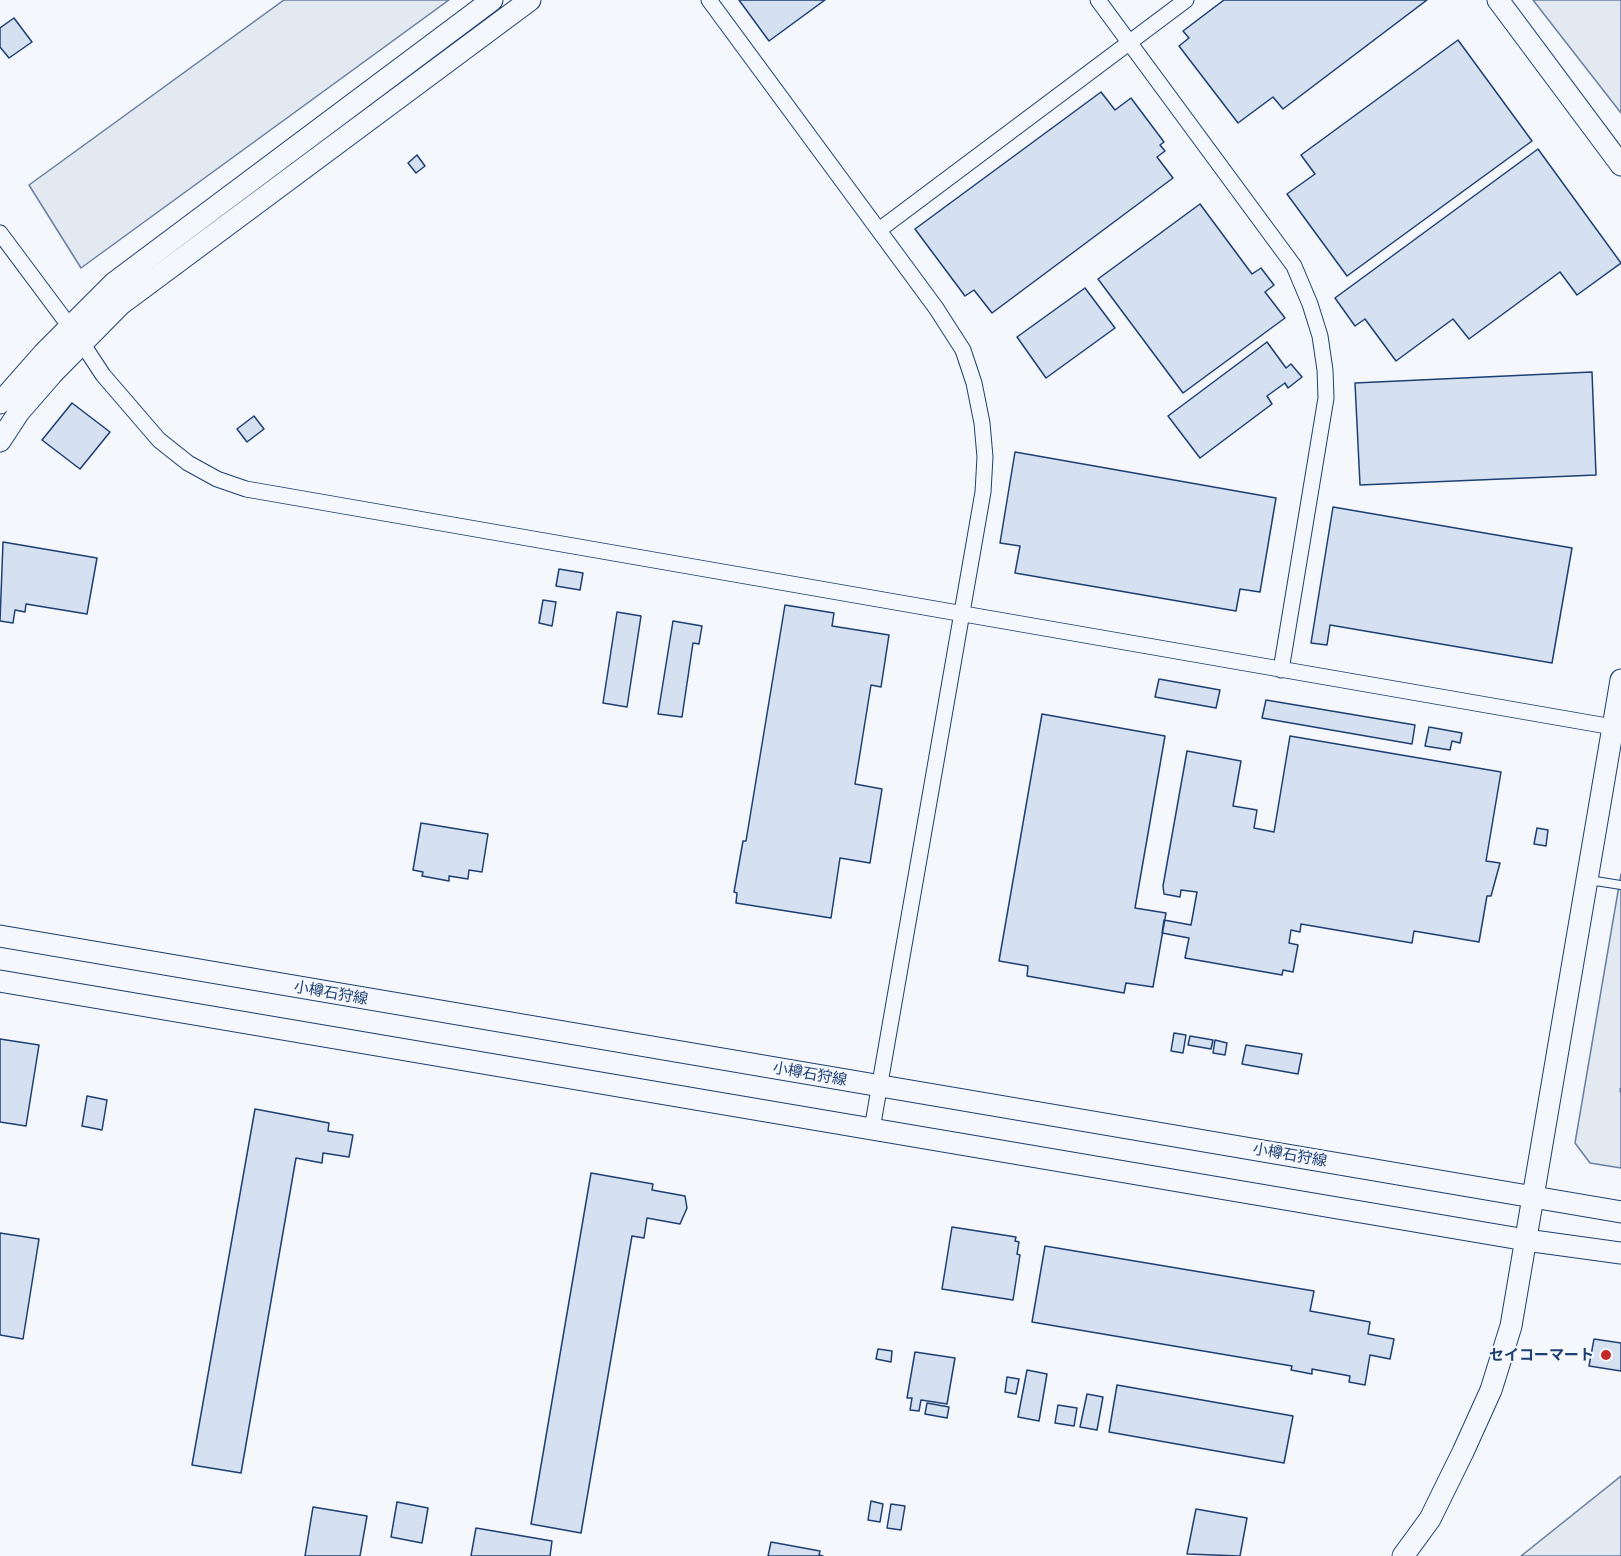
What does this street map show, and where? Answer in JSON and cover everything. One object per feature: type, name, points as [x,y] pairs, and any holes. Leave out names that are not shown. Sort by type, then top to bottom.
[{"type":"main road","points":[[0,441],[114,283],[492,0]]},
{"type":"main road","points":[[0,403],[76,335],[530,0]]},
{"type":"main road","points":[[1498,0],[1621,165]]},
{"type":"main road","points":[[1403,1556],[1430,1519],[1491,1389],[1511,1326],[1621,680]]},
{"type":"main road","name":"小樽石狩線","points":[[0,936],[1621,1212]]},
{"type":"main road","points":[[0,981],[1526,1240],[1621,1253]]},
{"type":"street","points":[[709,0],[936,308],[963,350],[974,383],[982,423],[985,457],[983,492],[872,1129]]},
{"type":"street","points":[[1098,0],[1294,266],[1320,336],[1326,399],[1281,670]]},
{"type":"street","points":[[879,230],[1186,0]]},
{"type":"street","points":[[0,233],[103,375],[159,440],[188,463],[218,479],[246,489],[1613,727]]},
{"type":"lane","points":[[1587,880],[1621,885]]},
{"type":"path","points":[[1621,1088],[1621,1093]]},
{"type":"shaded area","points":[[284,0],[449,0],[81,268],[29,185]]},
{"type":"shaded area","points":[[1533,0],[1621,0],[1621,113]]},
{"type":"shaded area","points":[[1621,874],[1621,1168],[1590,1163],[1575,1143]]},
{"type":"shaded area","points":[[1621,1476],[1621,1556],[1521,1556]]},
{"type":"building","points":[[739,0],[825,0],[769,41]]},
{"type":"building","points":[[1224,0],[1427,0],[1283,109],[1273,97],[1238,123],[1179,46],[1189,38],[1183,31]]},
{"type":"building","points":[[14,18],[32,42],[9,58],[0,47],[0,28]]},
{"type":"building","points":[[1458,40],[1532,141],[1347,276],[1287,194],[1315,174],[1301,155]]},
{"type":"building","points":[[1101,92],[1115,110],[1131,98],[1164,142],[1160,145],[1165,151],[1157,157],[1173,178],[992,313],[974,290],[965,296],[915,229]]},
{"type":"building","points":[[1538,149],[1621,263],[1577,295],[1560,272],[1469,339],[1453,319],[1396,361],[1365,319],[1355,326],[1335,298]]},
{"type":"building","points":[[417,155],[425,166],[416,173],[408,163]]},
{"type":"building","points":[[1200,204],[1252,274],[1261,268],[1274,285],[1265,292],[1285,318],[1183,393],[1098,279]]},
{"type":"building","points":[[1085,288],[1115,328],[1046,378],[1017,337]]},
{"type":"building","points":[[1267,342],[1286,368],[1291,364],[1302,377],[1288,388],[1285,383],[1267,396],[1272,404],[1200,458],[1168,416]]},
{"type":"building","points":[[1592,372],[1596,475],[1360,485],[1355,383]]},
{"type":"building","points":[[72,403],[110,432],[80,469],[42,440]]},
{"type":"building","points":[[254,416],[264,429],[247,442],[237,429]]},
{"type":"building","points":[[1015,452],[1276,498],[1260,592],[1240,589],[1236,611],[1015,573],[1020,546],[1000,543]]},
{"type":"building","points":[[1333,507],[1572,548],[1552,663],[1330,625],[1327,645],[1311,643]]},
{"type":"building","points":[[3,542],[97,558],[87,614],[26,604],[25,612],[15,610],[13,623],[0,621]]},
{"type":"building","points":[[559,569],[583,573],[580,590],[556,586]]},
{"type":"building","points":[[543,600],[556,602],[552,626],[539,623]]},
{"type":"building","points":[[785,605],[834,613],[832,626],[889,635],[881,687],[871,685],[855,784],[882,789],[870,863],[840,858],[831,918],[736,903],[737,893],[734,892],[743,841],[746,841]]},
{"type":"building","points":[[617,612],[641,616],[627,707],[603,703]]},
{"type":"building","points":[[673,621],[702,626],[699,644],[693,643],[682,717],[658,714]]},
{"type":"building","points":[[1159,679],[1220,690],[1216,708],[1155,697]]},
{"type":"building","points":[[1266,700],[1415,725],[1412,744],[1262,718]]},
{"type":"building","points":[[1042,714],[1165,736],[1135,908],[1166,913],[1153,987],[1126,983],[1124,993],[1027,976],[1028,966],[999,961]]},
{"type":"building","points":[[1429,727],[1462,733],[1460,743],[1452,741],[1450,750],[1425,746]]},
{"type":"building","points":[[1290,736],[1501,772],[1486,861],[1500,863],[1491,896],[1487,896],[1479,942],[1414,931],[1412,943],[1301,924],[1300,932],[1291,930],[1289,943],[1298,945],[1293,972],[1283,970],[1282,975],[1185,958],[1189,938],[1162,933],[1164,920],[1191,925],[1197,892],[1181,890],[1180,897],[1164,894],[1163,886],[1187,751],[1241,761],[1233,806],[1257,810],[1254,828],[1274,832]]},
{"type":"building","points":[[421,823],[488,834],[482,872],[469,870],[468,879],[449,876],[449,881],[422,876],[423,872],[413,870]]},
{"type":"building","points":[[1537,828],[1548,830],[1546,846],[1534,844]]},
{"type":"building","points":[[1174,1033],[1186,1035],[1183,1053],[1171,1051]]},
{"type":"building","points":[[1190,1036],[1213,1040],[1211,1049],[1188,1045]]},
{"type":"building","points":[[0,1039],[39,1045],[26,1126],[0,1122]]},
{"type":"building","points":[[1215,1040],[1227,1043],[1225,1055],[1213,1053]]},
{"type":"building","points":[[1246,1045],[1302,1054],[1298,1074],[1242,1064]]},
{"type":"building","points":[[87,1096],[107,1100],[102,1130],[82,1126]]},
{"type":"building","points":[[255,1109],[329,1123],[328,1131],[353,1135],[349,1157],[323,1153],[322,1163],[296,1158],[241,1473],[192,1465]]},
{"type":"building","points":[[591,1173],[653,1184],[652,1190],[685,1196],[687,1208],[680,1224],[647,1218],[644,1238],[632,1236],[581,1533],[531,1524]]},
{"type":"building","points":[[952,1227],[1016,1237],[1015,1241],[1019,1242],[1017,1254],[1020,1255],[1013,1300],[942,1289]]},
{"type":"building","points":[[0,1233],[39,1239],[23,1339],[0,1335]]},
{"type":"building","points":[[1045,1246],[1314,1291],[1310,1311],[1370,1322],[1368,1334],[1394,1339],[1390,1359],[1370,1355],[1365,1385],[1349,1382],[1350,1376],[1312,1369],[1312,1374],[1291,1370],[1292,1366],[1032,1322]]},
{"type":"building","name":"セイコーマート","points":[[1594,1339],[1621,1343],[1621,1371],[1589,1366]]},
{"type":"building","points":[[878,1349],[892,1351],[891,1362],[876,1359]]},
{"type":"building","points":[[915,1352],[955,1358],[947,1404],[921,1400],[919,1411],[910,1410],[912,1398],[907,1398]]},
{"type":"building","points":[[1027,1370],[1047,1374],[1039,1421],[1018,1417]]},
{"type":"building","points":[[1007,1377],[1019,1379],[1016,1394],[1005,1392]]},
{"type":"building","points":[[1117,1385],[1293,1416],[1284,1463],[1109,1432]]},
{"type":"building","points":[[1087,1394],[1103,1397],[1097,1430],[1080,1427]]},
{"type":"building","points":[[927,1403],[949,1407],[947,1418],[925,1414]]},
{"type":"building","points":[[1058,1405],[1077,1408],[1074,1426],[1055,1423]]},
{"type":"building","points":[[871,1501],[883,1504],[880,1522],[868,1520]]},
{"type":"building","points":[[397,1502],[428,1508],[422,1543],[391,1537]]},
{"type":"building","points":[[891,1504],[905,1506],[901,1530],[887,1528]]},
{"type":"building","points":[[313,1507],[367,1516],[360,1556],[305,1556]]},
{"type":"building","points":[[1196,1509],[1247,1518],[1240,1556],[1187,1554]]},
{"type":"building","points":[[476,1528],[552,1541],[550,1556],[471,1556]]},
{"type":"building","points":[[771,1542],[820,1551],[819,1555],[823,1556],[768,1556]]},
{"type":"place","name":"セイコーマート","points":[[1606,1355]]}]
